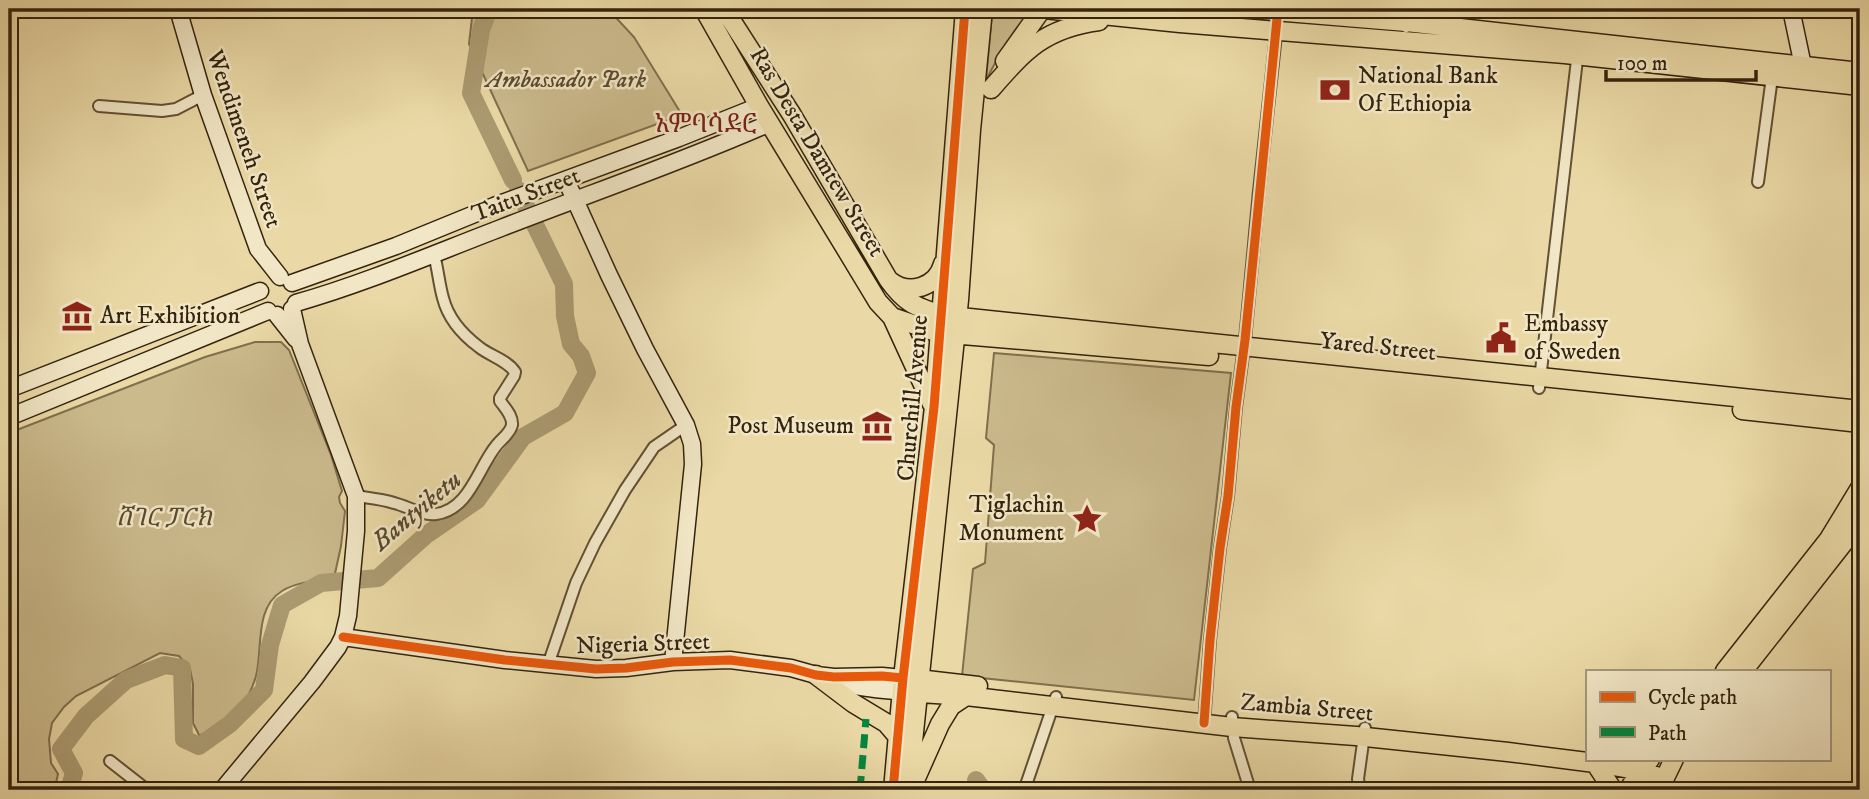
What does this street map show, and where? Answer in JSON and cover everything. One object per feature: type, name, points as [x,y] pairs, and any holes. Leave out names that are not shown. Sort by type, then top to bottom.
[{"type":"main road","name":"Ras Desta Damtew Street","points":[[704,9],[759,106],[878,302],[892,317],[934,407]]},
{"type":"main road","name":"Churchill Avenue","points":[[909,790],[910,686],[934,407],[948,325],[945,254],[965,9]]},
{"type":"main road","name":"Churchill Avenue","points":[[893,790],[898,737],[910,686],[983,9]]},
{"type":"main road","points":[[971,130],[1013,48],[1043,9],[1277,31],[1406,24]]},
{"type":"main road","points":[[1251,9],[1406,24],[1772,77],[1860,72]]},
{"type":"main road","name":"Ras Desta Damtew Street","points":[[728,12],[888,279],[905,300]]},
{"type":"main road","points":[[990,89],[1032,45],[1051,34],[1090,22],[1139,19]]},
{"type":"main road","points":[[1578,49],[1803,66],[1860,86]]},
{"type":"main road","points":[[888,279],[895,285],[911,289],[929,284],[941,271],[945,254]]},
{"type":"main road","name":"Yared Street","points":[[905,300],[948,325]]},
{"type":"main road","name":"Yared Street","points":[[892,317],[948,325],[1539,382],[1860,410]]},
{"type":"main road","name":"Yared Street","points":[[1539,382],[1860,424]]},
{"type":"main road","points":[[1726,670],[1829,539],[1860,488]]},
{"type":"main road","points":[[1744,670],[1860,519]]},
{"type":"main road","points":[[825,676],[853,703],[886,723],[898,737]]},
{"type":"main road","name":"Zambia Street","points":[[910,686],[966,696],[1054,702]]},
{"type":"main road","name":"Zambia Street","points":[[910,686],[1232,722],[1364,732],[1586,756]]},
{"type":"main road","points":[[909,790],[940,724],[951,706],[966,696]]},
{"type":"main road","points":[[1593,760],[1613,790]]},
{"type":"main road","name":"Zambia Street","points":[[1612,760],[1665,770]]},
{"type":"main road","points":[[1628,790],[1646,765]]},
{"type":"street","name":"Wendimeneh Street","points":[[178,9],[203,95],[258,249],[286,280]]},
{"type":"street","points":[[1791,9],[1803,66]]},
{"type":"street","points":[[1205,718],[1214,601],[1228,496],[1278,10]]},
{"type":"street","points":[[1539,382],[1578,49]]},
{"type":"street","points":[[1758,182],[1772,77]]},
{"type":"street","points":[[99,106],[162,111],[176,109],[203,95]]},
{"type":"street","name":"Taitu Street","points":[[286,280],[396,246],[759,106]]},
{"type":"street","name":"Taitu Street","points":[[9,417],[99,379],[343,290],[728,142],[770,123]]},
{"type":"street","points":[[566,180],[645,349],[686,425],[692,444],[693,464],[673,662]]},
{"type":"street","points":[[222,790],[313,682],[338,647],[348,616],[356,531],[356,496],[300,344],[283,310],[261,302],[258,249]]},
{"type":"street","points":[[356,496],[396,503],[424,513],[434,514],[451,509],[461,500],[495,447],[511,429],[512,418],[500,398],[514,376],[513,369],[467,337],[452,317],[442,296],[434,255]]},
{"type":"street","points":[[9,388],[261,289],[270,279],[286,280],[297,293],[283,310]]},
{"type":"street","points":[[91,357],[99,379]]},
{"type":"street","points":[[58,369],[68,392]]},
{"type":"street","points":[[548,665],[576,583],[615,508],[654,447],[686,425]]},
{"type":"street","name":"Nigeria Street","points":[[343,637],[505,660],[596,669],[730,660],[791,668],[859,687],[910,686]]},
{"type":"street","points":[[1027,790],[1026,785],[1054,702]]},
{"type":"street","points":[[1232,722],[1234,738],[1250,790]]},
{"type":"street","points":[[1360,790],[1358,779],[1364,732]]},
{"type":"street","points":[[110,761],[148,790]]},
{"type":"green space","name":"Ambassador Park","points":[[473,9],[608,9],[634,37],[682,115],[528,171],[469,44]]},
{"type":"green space","points":[[992,15],[1026,18],[1002,50],[986,80]]},
{"type":"green space","name":"ሸገር ፓርክ","points":[[255,342],[281,342],[289,350],[331,455],[342,491],[340,503],[345,511],[334,578],[293,586],[273,598],[263,618],[253,686],[235,714],[219,728],[199,735],[193,723],[193,684],[190,669],[179,656],[160,653],[76,696],[64,707],[52,723],[49,739],[51,763],[58,774],[56,783],[48,790],[9,790],[9,433],[205,357]]},
{"type":"green space","points":[[994,353],[1231,373],[1194,700],[962,676],[973,569],[985,563],[994,445],[986,438]]},
{"type":"waterway","name":"Bantyiketu","points":[[489,9],[481,30],[471,93],[513,180]]},
{"type":"waterway","name":"Bantyiketu","points":[[69,790],[74,773],[61,749],[86,716],[126,680],[165,665],[182,668],[184,739],[199,746],[230,724],[264,690],[270,645],[282,605],[321,583],[378,578],[426,535],[477,500],[523,437],[565,413],[587,373],[581,356],[571,344],[565,316],[564,284],[518,190]]},
{"type":"waterway","points":[[976,780],[983,790]]},
{"type":"marked path","points":[[860,790],[866,719]]},
{"type":"cycle path","points":[[893,790],[934,407],[965,9]]},
{"type":"cycle path","points":[[1204,723],[1210,640],[1245,340],[1278,9]]},
{"type":"cycle path","points":[[343,637],[505,660],[596,669],[730,660],[834,677],[903,678]]},
{"type":"place","name":"National Bank Of Ethiopia","points":[[1335,90]]},
{"type":"place","name":"Art Exhibition","points":[[77,316]]},
{"type":"place","name":"Embassy of Sweden","points":[[1501,338]]},
{"type":"place","name":"Post Museum","points":[[877,426]]},
{"type":"place","name":"Tiglachin Monument","points":[[1087,519]]},
{"type":"district","name":"አምባሳደር","points":[[706,124]]}]
